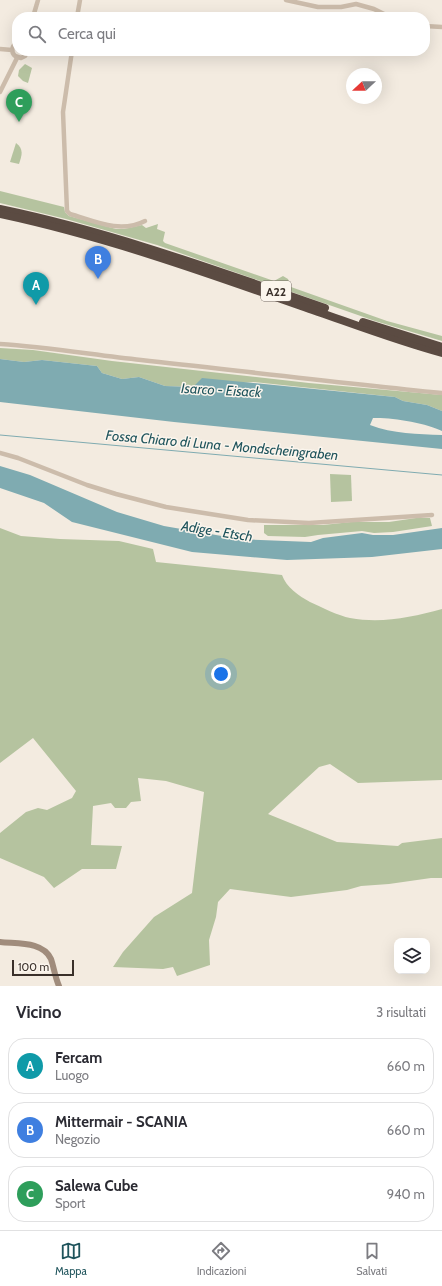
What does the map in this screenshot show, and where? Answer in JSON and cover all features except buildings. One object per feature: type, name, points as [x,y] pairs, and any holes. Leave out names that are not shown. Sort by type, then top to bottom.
[{"type":"highway","name":"A22","points":[[0,209],[51,220],[139,245],[258,284],[372,325],[442,347]]},
{"type":"highway","name":"A22","points":[[0,214],[145,253],[371,331],[442,353]]},
{"type":"highway","points":[[0,218],[16,218]]},
{"type":"main road","points":[[0,942],[32,945],[41,948],[50,958],[59,986]]},
{"type":"street","points":[[34,12],[38,0]]},
{"type":"street","points":[[78,12],[80,0]]},
{"type":"street","points":[[286,0],[318,7],[341,7],[355,2],[380,12]]},
{"type":"street","points":[[430,27],[442,28]]},
{"type":"street","points":[[0,49],[12,50]]},
{"type":"street","points":[[0,92],[17,58],[25,56]]},
{"type":"street","points":[[71,56],[63,112],[67,211],[70,214],[115,227],[124,227],[139,224],[145,221]]},
{"type":"street","points":[[0,344],[34,346],[88,354],[295,378],[442,393]]},
{"type":"street","points":[[0,453],[18,458],[87,485],[116,494],[166,507],[225,517],[248,520],[310,522],[432,515]]},
{"type":"green space","points":[[25,64],[32,68],[28,83],[23,81],[18,76],[19,70]]},
{"type":"green space","points":[[15,93],[23,95],[30,101],[30,110],[24,107],[12,112],[11,98]]},
{"type":"green space","points":[[16,143],[19,145],[22,152],[19,164],[10,162]]},
{"type":"green space","points":[[0,191],[64,207],[65,212],[69,216],[116,229],[124,229],[142,225],[146,228],[158,224],[157,229],[165,232],[163,241],[165,243],[274,281],[283,276],[288,279],[291,287],[387,321],[442,336],[442,341],[375,321],[157,245],[66,219],[0,203]]},
{"type":"green space","points":[[0,348],[33,350],[112,361],[309,383],[442,395],[442,411],[427,405],[403,401],[395,397],[253,382],[193,387],[165,386],[139,377],[122,379],[102,373],[97,366],[42,360],[24,362],[0,359]]},
{"type":"green space","points":[[330,474],[351,475],[352,501],[331,502]]},
{"type":"green space","points":[[416,518],[430,518],[432,526],[393,532],[374,533],[362,531],[305,537],[268,536],[264,533],[264,525],[323,525],[351,522],[389,522]]},
{"type":"green space","points":[[0,528],[21,536],[119,541],[153,549],[156,562],[282,575],[293,591],[302,597],[330,611],[350,618],[362,620],[397,619],[442,609],[442,780],[358,783],[330,764],[319,767],[268,814],[337,842],[398,846],[402,843],[442,838],[442,878],[361,886],[347,890],[291,897],[230,889],[218,902],[216,917],[209,940],[210,965],[177,976],[173,967],[163,969],[113,967],[123,952],[154,917],[192,893],[204,792],[166,781],[138,778],[141,801],[131,802],[126,808],[115,808],[111,803],[93,806],[91,845],[122,846],[116,869],[82,869],[54,888],[44,877],[0,858],[0,833],[26,812],[38,808],[47,810],[72,798],[76,791],[33,738],[0,763]]},
{"type":"water","name":"Isarco - Eisack","points":[[0,359],[24,362],[42,360],[97,366],[102,373],[122,379],[139,377],[165,386],[193,387],[202,378],[395,397],[403,401],[427,405],[442,411],[442,431],[418,423],[389,418],[373,418],[370,425],[397,432],[442,435],[442,449],[174,422],[0,402]]},
{"type":"water","points":[[0,466],[30,475],[117,512],[164,526],[239,539],[311,542],[323,538],[362,533],[373,535],[393,535],[442,528],[442,549],[372,557],[287,560],[192,552],[72,522],[44,503],[0,488]]},
{"type":"waterway","name":"Fossa Chiaro di Luna - Mondscheingraben","points":[[0,435],[442,475]]},
{"type":"place","name":"Salewa Cube","points":[[19,122]]},
{"type":"place","name":"Mittermair - SCANIA","points":[[98,279]]},
{"type":"place","name":"Fercam","points":[[36,305]]},
{"type":"water label","name":"Adige - Etsch","points":[[217,531]]}]
